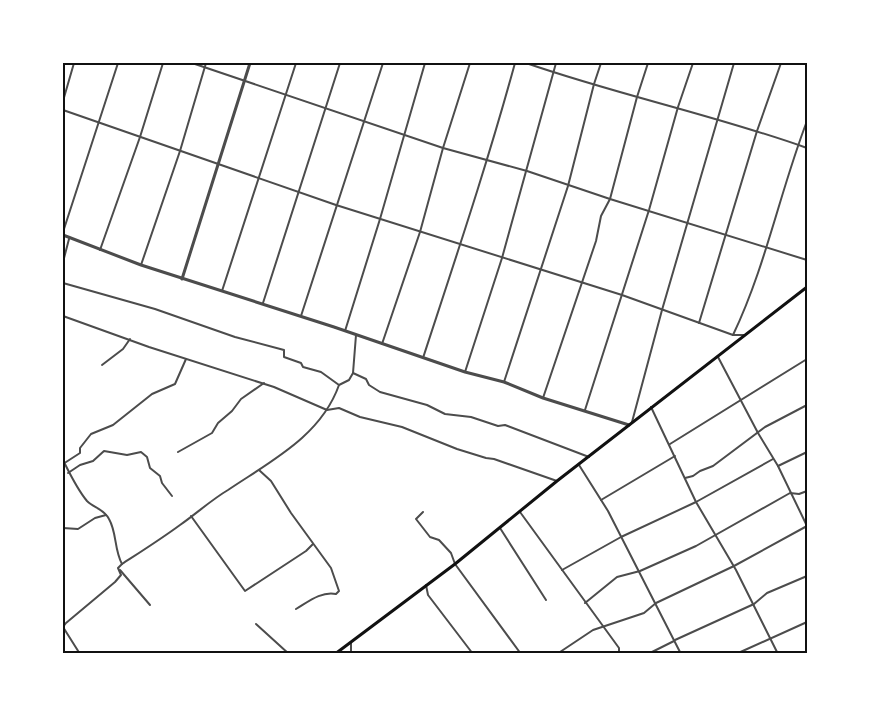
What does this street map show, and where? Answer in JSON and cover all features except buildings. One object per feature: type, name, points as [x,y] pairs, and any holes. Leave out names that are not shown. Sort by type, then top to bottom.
[{"type":"main road","points":[[335,654],[455,564],[651,407],[748,335],[807,287]]},
{"type":"street","points":[[63,101],[74,63]]},
{"type":"street","points":[[118,63],[63,234],[182,279],[301,316],[465,372],[504,382],[543,398],[631,424],[734,63]]},
{"type":"street","points":[[100,249],[140,138],[163,63]]},
{"type":"street","points":[[192,63],[405,135],[528,171],[568,186],[768,246],[807,260]]},
{"type":"street","points":[[141,265],[180,151],[206,63]]},
{"type":"street","points":[[182,279],[250,63]]},
{"type":"street","points":[[222,291],[296,63]]},
{"type":"street","points":[[263,304],[340,63]]},
{"type":"street","points":[[301,316],[383,63]]},
{"type":"street","points":[[345,331],[425,63]]},
{"type":"street","points":[[382,344],[420,232],[443,147],[470,63]]},
{"type":"street","points":[[423,358],[488,160],[515,63]]},
{"type":"street","points":[[526,63],[637,97],[717,118],[807,148]]},
{"type":"street","points":[[465,372],[528,171],[556,63]]},
{"type":"street","points":[[504,382],[568,186],[601,63]]},
{"type":"street","points":[[543,398],[596,241],[601,216],[610,199],[648,63]]},
{"type":"street","points":[[585,410],[693,63]]},
{"type":"street","points":[[699,323],[757,131],[781,63]]},
{"type":"street","points":[[63,110],[336,205],[622,295],[733,335],[748,335]]},
{"type":"street","points":[[733,335],[768,246],[807,121]]},
{"type":"street","points":[[63,262],[70,238]]},
{"type":"street","points":[[63,283],[284,350],[284,357],[321,372],[339,385]]},
{"type":"street","points":[[63,316],[264,384],[327,410],[339,408],[360,417],[402,427],[457,449],[557,481]]},
{"type":"street","points":[[118,568],[227,490],[259,470],[315,427],[335,398],[339,385],[349,380],[353,374],[356,335]]},
{"type":"street","points":[[102,365],[123,349],[130,339]]},
{"type":"street","points":[[557,654],[593,630],[644,613],[656,603],[734,566],[807,526],[778,466],[718,357]]},
{"type":"street","points":[[122,564],[117,553],[113,528],[106,514],[102,509],[88,502],[64,463],[80,453],[80,448],[90,434],[113,425],[152,394],[175,384],[186,359]]},
{"type":"street","points":[[670,444],[807,359]]},
{"type":"street","points":[[353,374],[366,379],[369,385],[380,392],[427,405],[445,414],[471,417],[498,426],[505,425],[589,457]]},
{"type":"street","points":[[178,452],[212,433],[218,423],[232,411],[241,399],[264,384]]},
{"type":"street","points":[[685,478],[713,466],[765,427],[807,405]]},
{"type":"street","points":[[651,407],[696,502],[734,566],[778,654]]},
{"type":"street","points":[[68,472],[93,461],[104,451],[127,456],[141,452],[147,457],[152,470],[160,476],[162,483],[172,496]]},
{"type":"street","points":[[778,466],[807,452]]},
{"type":"street","points":[[601,500],[675,456]]},
{"type":"street","points":[[562,570],[621,537],[696,502],[773,459]]},
{"type":"street","points":[[579,465],[640,571],[681,654]]},
{"type":"street","points":[[259,470],[271,482],[331,568],[339,591],[336,594],[329,593],[316,597],[296,609]]},
{"type":"street","points":[[585,603],[617,577],[640,571],[696,546],[790,493],[799,494],[807,491]]},
{"type":"street","points":[[423,512],[416,519],[430,537],[438,540],[451,553],[455,564],[521,654]]},
{"type":"street","points":[[520,512],[619,648],[619,654]]},
{"type":"street","points":[[63,528],[78,529],[106,514]]},
{"type":"street","points":[[191,516],[245,591],[313,544]]},
{"type":"street","points":[[500,528],[546,600]]},
{"type":"street","points":[[118,568],[150,605]]},
{"type":"street","points":[[80,654],[63,627],[74,615],[115,582],[121,575],[118,568]]},
{"type":"street","points":[[648,654],[754,604],[767,593],[807,576]]},
{"type":"street","points":[[426,585],[428,595],[473,654]]},
{"type":"street","points":[[736,654],[807,621]]},
{"type":"street","points":[[256,624],[289,654]]},
{"type":"street","points":[[351,642],[351,654]]}]
